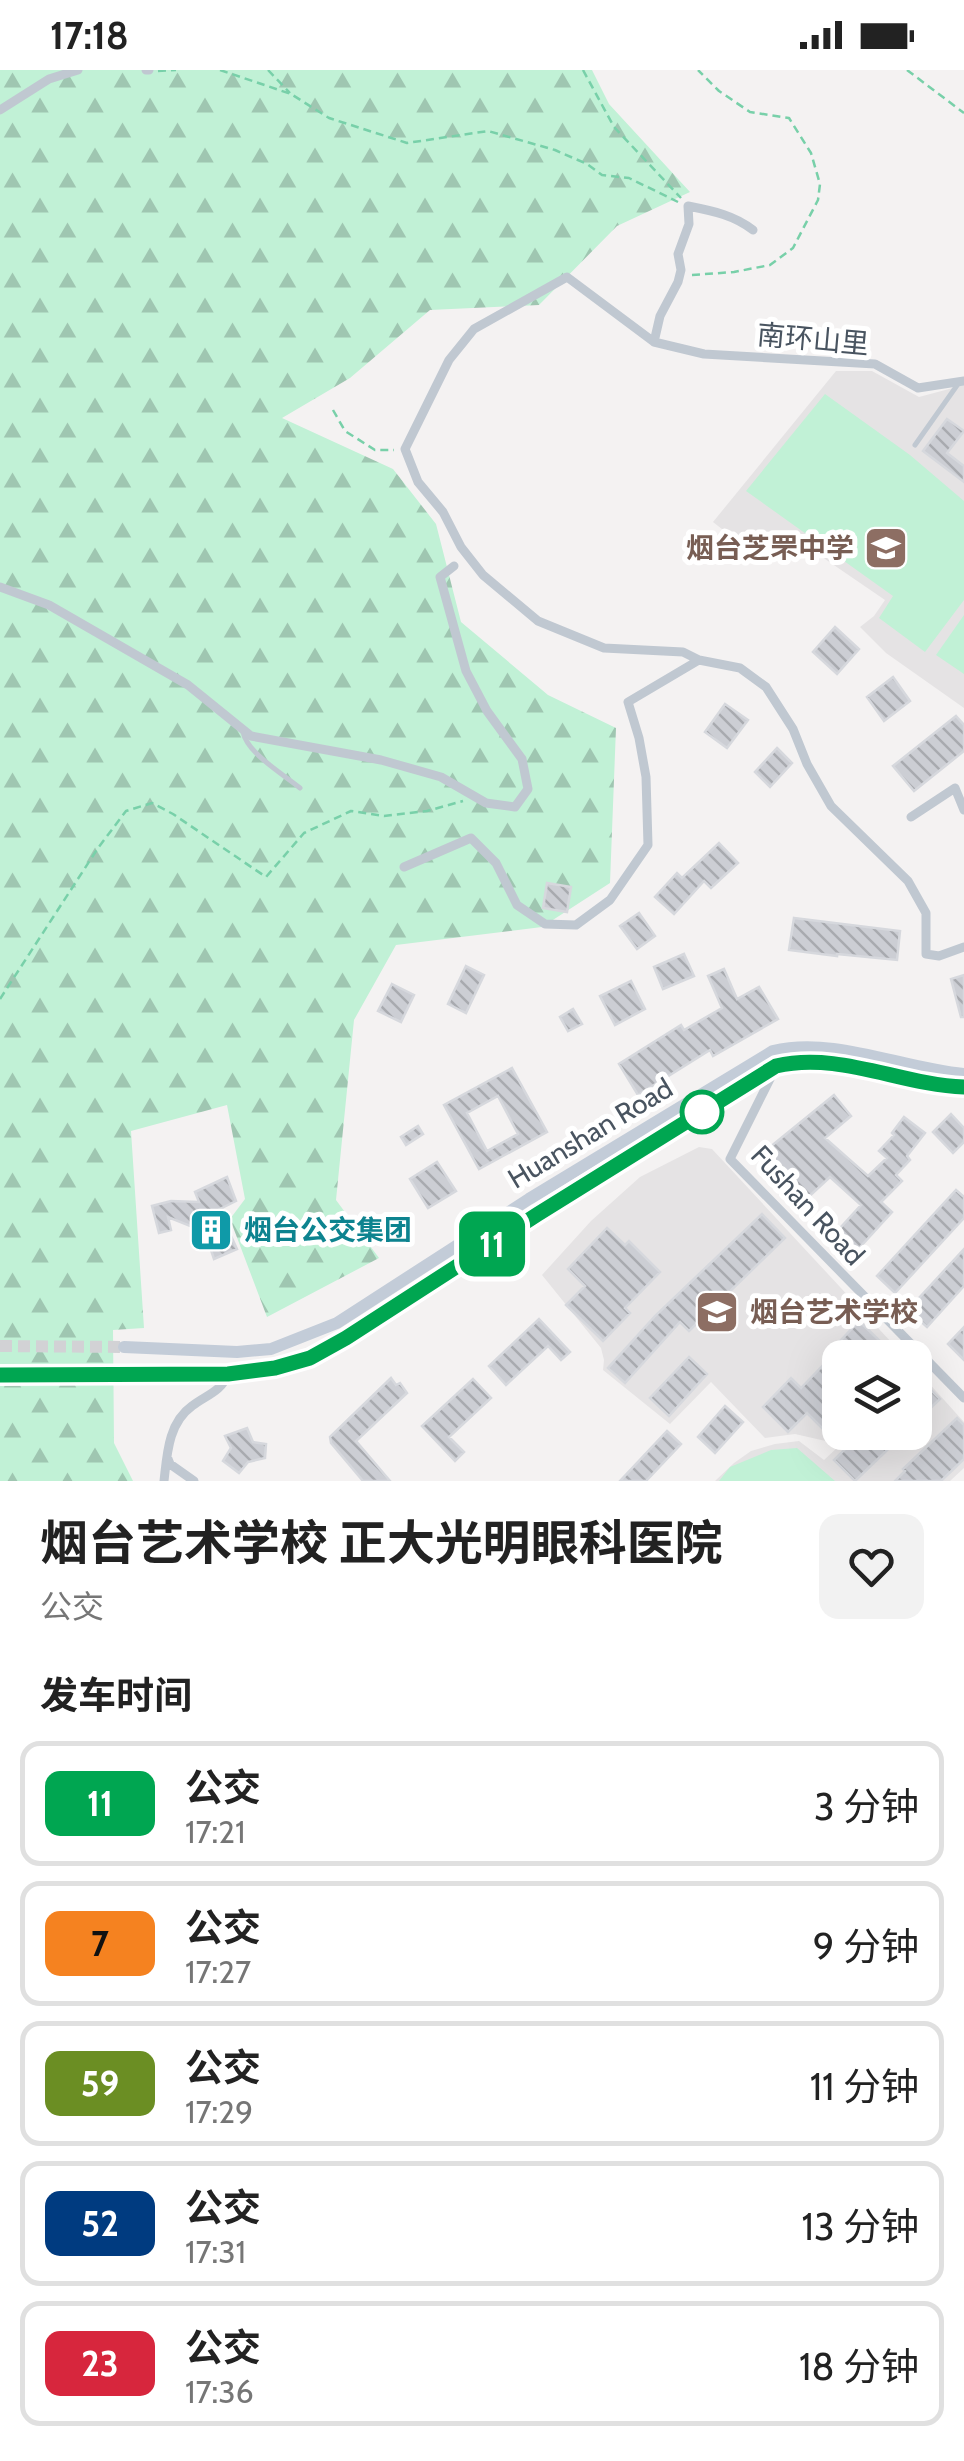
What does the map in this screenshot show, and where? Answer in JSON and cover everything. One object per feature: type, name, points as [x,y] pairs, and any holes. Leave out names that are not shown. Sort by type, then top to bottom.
[{"type":"main road","points":[[124,1347],[205,1352],[272,1349],[336,1323],[529,1199],[773,1051],[830,1049],[964,1074]]},
{"type":"main road","name":"Huanshan Road","points":[[124,1376],[228,1374],[275,1368],[310,1358],[776,1066],[826,1062],[964,1087]]},
{"type":"street","points":[[0,110],[49,79],[78,70]]},
{"type":"street","points":[[753,230],[725,214],[688,206],[689,224],[678,254],[681,270],[660,316],[654,342],[566,277],[474,328],[449,360],[405,449],[418,482],[443,512],[483,575],[538,621],[604,648],[682,652],[699,660],[740,668],[766,688],[793,729],[831,806],[908,881],[926,913],[926,954],[939,956],[964,947]]},
{"type":"street","name":"南环山里","points":[[654,342],[704,354],[874,364],[918,388],[962,381]]},
{"type":"street","points":[[0,587],[49,605],[188,685],[252,736],[382,760],[441,777],[486,803],[515,808],[528,789],[522,759],[487,711],[466,671],[440,577],[454,566]]},
{"type":"street","points":[[404,867],[471,838],[496,863],[517,905],[546,924],[576,925],[610,900],[648,845],[646,776],[628,702],[699,660]]},
{"type":"street","points":[[912,817],[955,788],[964,810]]},
{"type":"street","name":"Fushan Road","points":[[776,1066],[730,1159],[964,1398]]},
{"type":"street","points":[[164,1481],[170,1440],[179,1419],[191,1406],[222,1387],[228,1374]]},
{"type":"street","points":[[166,1457],[194,1481]]},
{"type":"lane","points":[[916,445],[962,381]]},
{"type":"lane","points":[[243,729],[243,738],[251,748],[300,788]]},
{"type":"path","points":[[148,70],[176,70]]},
{"type":"path","points":[[220,70],[291,94],[329,118],[407,143],[488,131],[555,150],[602,175],[630,178],[688,206]]},
{"type":"path","points":[[268,70],[291,94]]},
{"type":"path","points":[[582,70],[614,128],[688,206]]},
{"type":"path","points":[[678,282],[688,275],[770,265],[793,248],[818,200],[820,184],[812,153],[789,118],[750,112],[718,91],[698,70]]},
{"type":"path","points":[[907,70],[964,113]]},
{"type":"path","points":[[333,410],[345,432],[375,450],[405,449]]},
{"type":"path","points":[[0,999],[126,811],[152,803],[266,877],[304,833],[350,811],[384,816],[428,812],[476,797]]},
{"type":"shaded area","name":"烟台芝罘中学","points":[[836,371],[872,371],[919,397],[964,385],[964,708],[886,653],[860,627],[885,600],[787,533],[765,563],[713,522]]},
{"type":"shaded area","name":"烟台艺术学校","points":[[699,1147],[712,1149],[889,1340],[822,1340],[822,1440],[795,1434],[765,1438],[711,1382],[670,1424],[603,1370],[601,1348],[542,1275],[591,1221],[640,1177]]},
{"type":"shaded area","points":[[932,1387],[964,1422],[964,1468],[950,1481],[715,1481],[751,1451],[775,1444],[799,1441],[824,1460],[835,1450],[932,1450]]},
{"type":"green space","points":[[0,70],[592,70],[609,104],[690,192],[617,226],[539,305],[430,310],[350,378],[282,418],[393,469],[436,524],[461,622],[548,695],[616,728],[610,883],[542,927],[396,945],[354,1020],[336,1200],[379,1258],[267,1317],[230,1219],[245,1199],[227,1105],[131,1131],[144,1328],[113,1330],[114,1443],[133,1481],[0,1481]]},
{"type":"green space","name":"烟台芝罘中学","points":[[825,394],[910,455],[964,501],[964,600],[925,652],[879,618],[893,596],[746,491]]},
{"type":"green space","points":[[964,615],[964,674],[936,655]]},
{"type":"green space","points":[[797,1448],[835,1481],[719,1481],[730,1467],[771,1450]]},
{"type":"building","points":[[947,419],[964,431],[947,453],[964,466],[964,482],[923,451]]},
{"type":"building","points":[[835,627],[859,649],[837,674],[813,652]]},
{"type":"building","points":[[893,677],[910,701],[884,721],[867,697]]},
{"type":"building","points":[[725,704],[748,720],[727,748],[705,732]]},
{"type":"building","points":[[956,716],[964,725],[964,751],[914,791],[893,766]]},
{"type":"building","points":[[777,748],[792,763],[770,787],[755,772]]},
{"type":"building","points":[[719,843],[738,863],[711,888],[704,881],[674,914],[655,897],[677,873],[682,878]]},
{"type":"building","points":[[547,883],[571,887],[567,912],[543,908]]},
{"type":"building","points":[[639,913],[655,936],[637,949],[620,926]]},
{"type":"building","points":[[794,918],[900,931],[897,960],[789,950]]},
{"type":"building","points":[[684,954],[694,976],[663,989],[654,967]]},
{"type":"building","points":[[466,966],[484,975],[466,1013],[448,1004]]},
{"type":"building","points":[[724,969],[737,999],[759,987],[778,1019],[713,1056],[710,1050],[638,1095],[619,1064],[681,1025],[684,1030],[722,1008],[708,976]]},
{"type":"building","points":[[964,975],[964,1017],[961,1017],[951,979]]},
{"type":"building","points":[[631,981],[645,1009],[615,1025],[600,996]]},
{"type":"building","points":[[392,984],[414,995],[401,1022],[378,1011]]},
{"type":"building","points":[[573,1009],[582,1024],[568,1031],[560,1017]]},
{"type":"building","points":[[512,1068],[547,1132],[479,1169],[444,1105]],"holes":[[[498,1096],[518,1134],[487,1151],[467,1113]]]},
{"type":"building","points":[[834,1095],[851,1116],[825,1138],[868,1176],[887,1158],[879,1151],[904,1117],[925,1133],[896,1175],[902,1181],[881,1202],[892,1212],[851,1257],[831,1238],[861,1205],[830,1177],[802,1203],[764,1152]]},
{"type":"building","points":[[951,1114],[964,1128],[964,1142],[953,1153],[933,1132]]},
{"type":"building","points":[[418,1126],[423,1134],[406,1145],[401,1137]]},
{"type":"building","points":[[437,1162],[456,1191],[428,1208],[410,1179]]},
{"type":"building","name":"烟台公交集团","points":[[227,1177],[236,1201],[212,1213],[237,1249],[214,1259],[208,1241],[193,1227],[168,1217],[171,1230],[159,1233],[152,1206],[171,1201],[199,1202],[195,1192]]},
{"type":"building","points":[[956,1190],[964,1197],[964,1218],[895,1293],[877,1276]]},
{"type":"building","points":[[762,1214],[785,1238],[689,1331],[680,1322],[625,1383],[608,1368],[655,1316]]},
{"type":"building","points":[[607,1228],[625,1245],[629,1241],[660,1272],[625,1308],[630,1313],[603,1341],[566,1305],[585,1286],[568,1269]]},
{"type":"building","points":[[964,1249],[964,1286],[927,1327],[908,1310]]},
{"type":"building","points":[[539,1319],[570,1352],[561,1360],[548,1346],[506,1385],[489,1366]]},
{"type":"building","points":[[859,1321],[879,1340],[841,1340]]},
{"type":"building","points":[[964,1327],[964,1360],[948,1344]]},
{"type":"building","points":[[689,1357],[707,1374],[669,1416],[650,1398]]},
{"type":"building","points":[[822,1366],[822,1428],[807,1413],[788,1432],[763,1407],[791,1378],[801,1388]]},
{"type":"building","points":[[391,1378],[407,1393],[356,1441],[390,1481],[363,1481],[330,1437]]},
{"type":"building","points":[[473,1379],[491,1398],[449,1437],[464,1452],[455,1461],[422,1426]]},
{"type":"building","points":[[932,1391],[940,1399],[932,1407]]},
{"type":"building","points":[[725,1406],[743,1422],[715,1453],[698,1437]]},
{"type":"building","points":[[957,1418],[964,1425],[964,1459],[941,1481],[895,1481],[923,1450],[932,1450],[932,1442]]},
{"type":"building","points":[[247,1428],[253,1442],[266,1444],[265,1458],[248,1462],[239,1473],[223,1461],[231,1448],[225,1436]]},
{"type":"building","points":[[667,1431],[681,1444],[646,1481],[620,1481]]},
{"type":"building","points":[[844,1450],[887,1450],[855,1481],[834,1460]]},
{"type":"tunnel","points":[[0,1346],[124,1347]]},
{"type":"tunnel","points":[[0,1375],[124,1376]]},
{"type":"bus line","name":"11","points":[[0,1375],[228,1374],[275,1368],[310,1358],[776,1066],[826,1062],[964,1087]]},
{"type":"place","name":"烟台芝罘中学","points":[[886,548]]},
{"type":"place","name":"烟台公交集团","points":[[211,1230]]},
{"type":"place","name":"烟台艺术学校","points":[[717,1312]]}]
